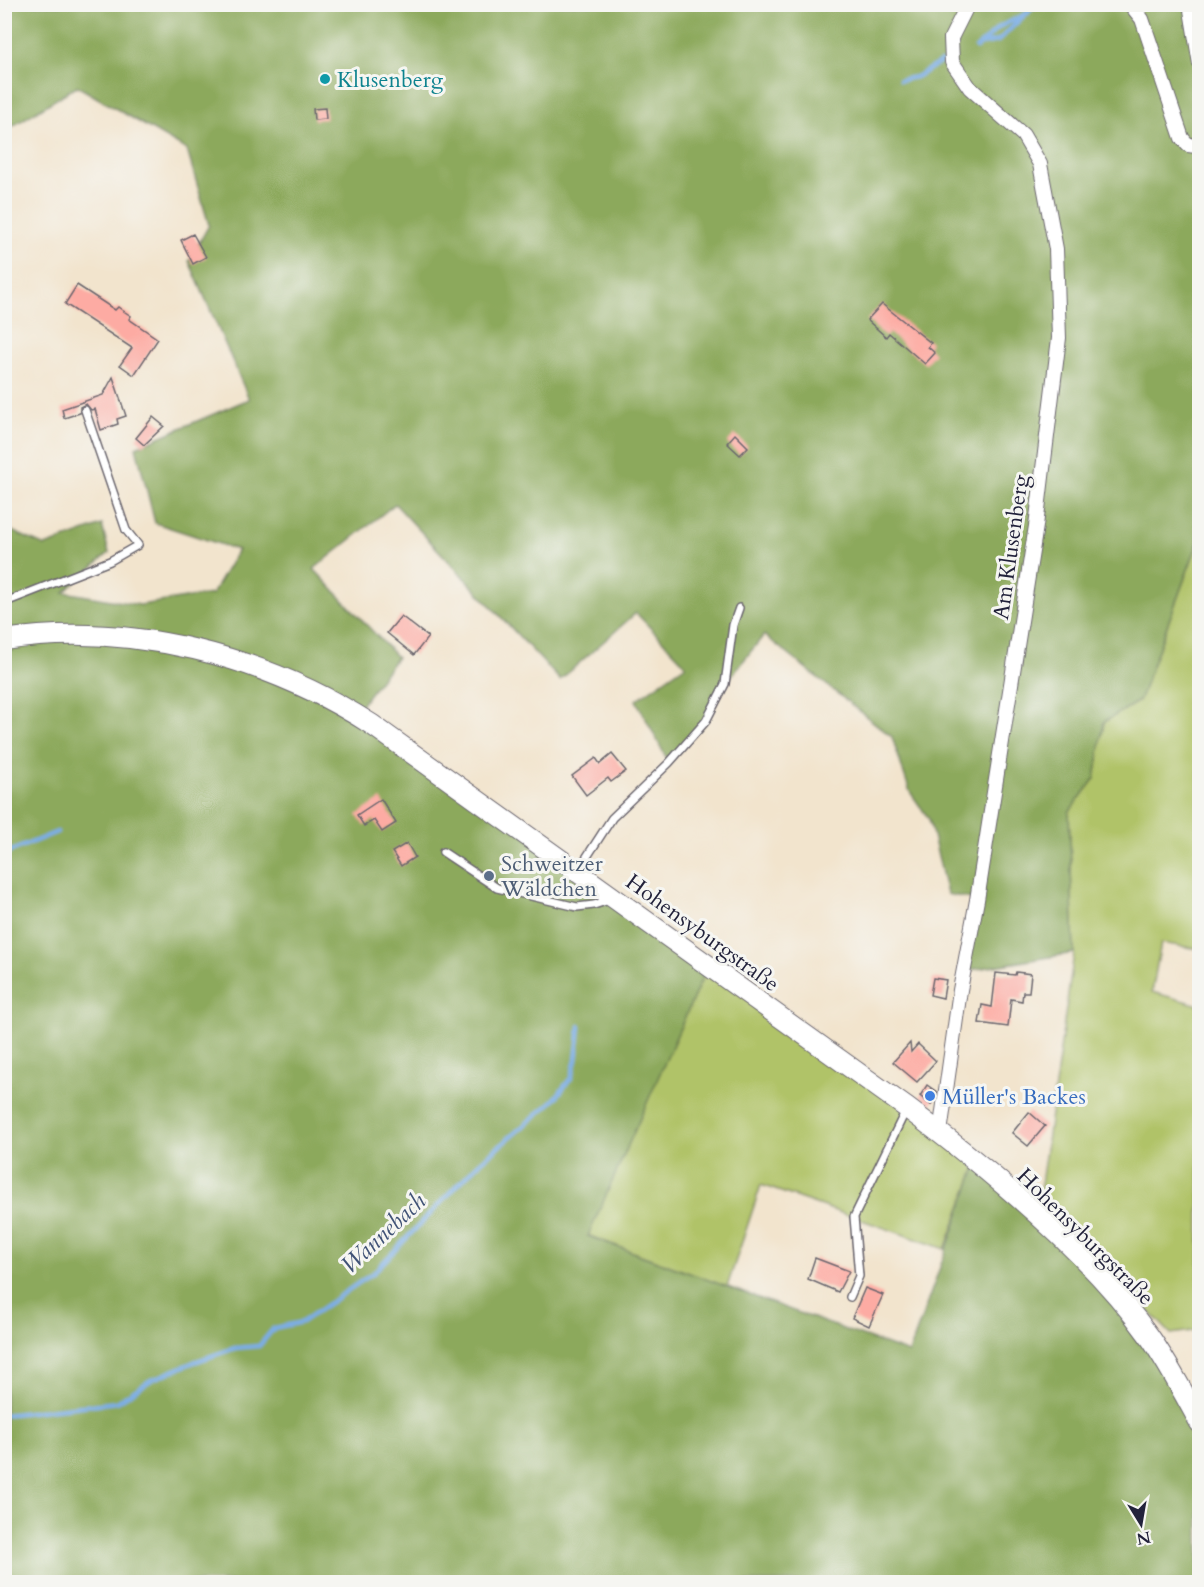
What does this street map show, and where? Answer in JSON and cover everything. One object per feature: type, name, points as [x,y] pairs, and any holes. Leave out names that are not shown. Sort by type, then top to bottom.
[{"type":"main road","name":"Hohensyburgstraße","points":[[5,636],[86,636],[146,641],[211,653],[274,674],[332,700],[371,724],[907,1107],[978,1162],[1024,1204],[1128,1309],[1161,1355],[1200,1423]]},
{"type":"street","name":"Am Klusenberg","points":[[940,1133],[960,990],[977,900],[1034,537],[1059,338],[1056,249],[1041,164],[1023,135],[969,88],[952,63],[951,38],[968,4]]},
{"type":"street","points":[[1130,4],[1142,19],[1182,138],[1188,145],[1196,146],[1200,141]]},
{"type":"street","points":[[1190,4],[1200,64]]},
{"type":"lane","points":[[4,609],[6,599],[110,561],[138,545],[126,530],[86,410]]},
{"type":"lane","points":[[578,872],[612,818],[669,763],[706,722],[725,684],[733,625],[739,608]]},
{"type":"lane","points":[[443,852],[497,888],[577,907],[594,905],[614,897]]},
{"type":"lane","points":[[850,1297],[859,1276],[854,1217],[907,1107]]},
{"type":"green space","points":[[5,5],[1199,5],[1199,540],[1139,701],[1104,722],[1095,778],[1069,812],[1074,953],[964,971],[977,900],[947,894],[929,819],[910,792],[892,737],[764,635],[725,684],[706,721],[669,763],[636,700],[686,665],[636,613],[560,680],[395,504],[314,569],[397,657],[355,713],[708,965],[588,1236],[909,1353],[978,1162],[1105,1283],[1199,1423],[1199,1582],[5,1582],[4,640],[7,639],[5,528],[45,546],[102,525],[109,553],[64,592],[140,605],[212,594],[238,550],[155,523],[136,447],[249,399],[189,261],[209,225],[187,150],[77,86],[5,131]]},
{"type":"green space","points":[[1199,540],[1199,949],[1161,943],[1152,992],[1199,1005],[1199,1330],[1171,1334],[1039,1198],[1074,953],[1069,812],[1095,778],[1104,722],[1139,701]]},
{"type":"green space","points":[[708,965],[978,1162],[945,1249],[761,1185],[727,1287],[587,1235]]},
{"type":"building","points":[[325,108],[326,119],[314,120],[313,109]]},
{"type":"building","points":[[193,234],[206,257],[193,264],[181,240]]},
{"type":"building","points":[[77,285],[115,310],[118,307],[131,316],[129,319],[158,339],[134,375],[120,365],[132,348],[65,304]]},
{"type":"building","points":[[882,304],[931,343],[928,347],[935,353],[925,364],[889,333],[886,337],[867,320]]},
{"type":"building","points":[[113,377],[126,416],[117,419],[118,424],[101,430],[95,409],[91,410],[86,404],[80,407],[80,413],[64,418],[62,409],[103,395]]},
{"type":"building","points":[[153,417],[164,426],[144,445],[136,438]]},
{"type":"building","points":[[735,434],[748,447],[740,455],[727,443]]},
{"type":"building","points":[[401,616],[428,637],[414,655],[387,633]]},
{"type":"building","points":[[612,754],[626,771],[611,782],[608,778],[586,795],[572,776],[596,758],[600,764]]},
{"type":"building","points":[[381,799],[396,823],[382,832],[374,820],[364,826],[357,815]]},
{"type":"building","points":[[407,843],[415,857],[401,866],[392,852]]},
{"type":"building","points":[[1016,972],[1031,974],[1029,992],[1023,992],[1022,1001],[1011,999],[1008,1027],[979,1023],[982,1005],[992,1007],[996,973],[1015,975]]},
{"type":"building","points":[[933,978],[946,980],[943,998],[930,995]]},
{"type":"building","points":[[910,1043],[911,1052],[918,1044],[936,1061],[917,1082],[893,1062]]},
{"type":"building","points":[[927,1085],[937,1092],[931,1105],[920,1096]]},
{"type":"building","points":[[1029,1112],[1045,1126],[1028,1146],[1012,1133]]},
{"type":"building","points":[[815,1258],[849,1271],[838,1292],[808,1279]]},
{"type":"building","points":[[865,1288],[883,1295],[869,1326],[852,1318]]},
{"type":"waterway","points":[[982,44],[998,41],[1036,4]]},
{"type":"waterway","points":[[976,48],[1001,26],[1028,13]]},
{"type":"waterway","points":[[900,80],[916,77],[941,62]]},
{"type":"waterway","points":[[4,854],[57,832]]},
{"type":"waterway","name":"Wannebach","points":[[4,1415],[117,1402],[151,1380],[235,1348],[259,1346],[274,1328],[302,1322],[373,1273],[477,1165],[554,1100],[571,1078],[576,1060],[580,1026]]},
{"type":"place","name":"Klusenberg","points":[[325,79]]},
{"type":"place","name":"Schweitzer Wäldchen","points":[[489,876]]},
{"type":"place","name":"Müller's Backes","points":[[930,1096]]}]
